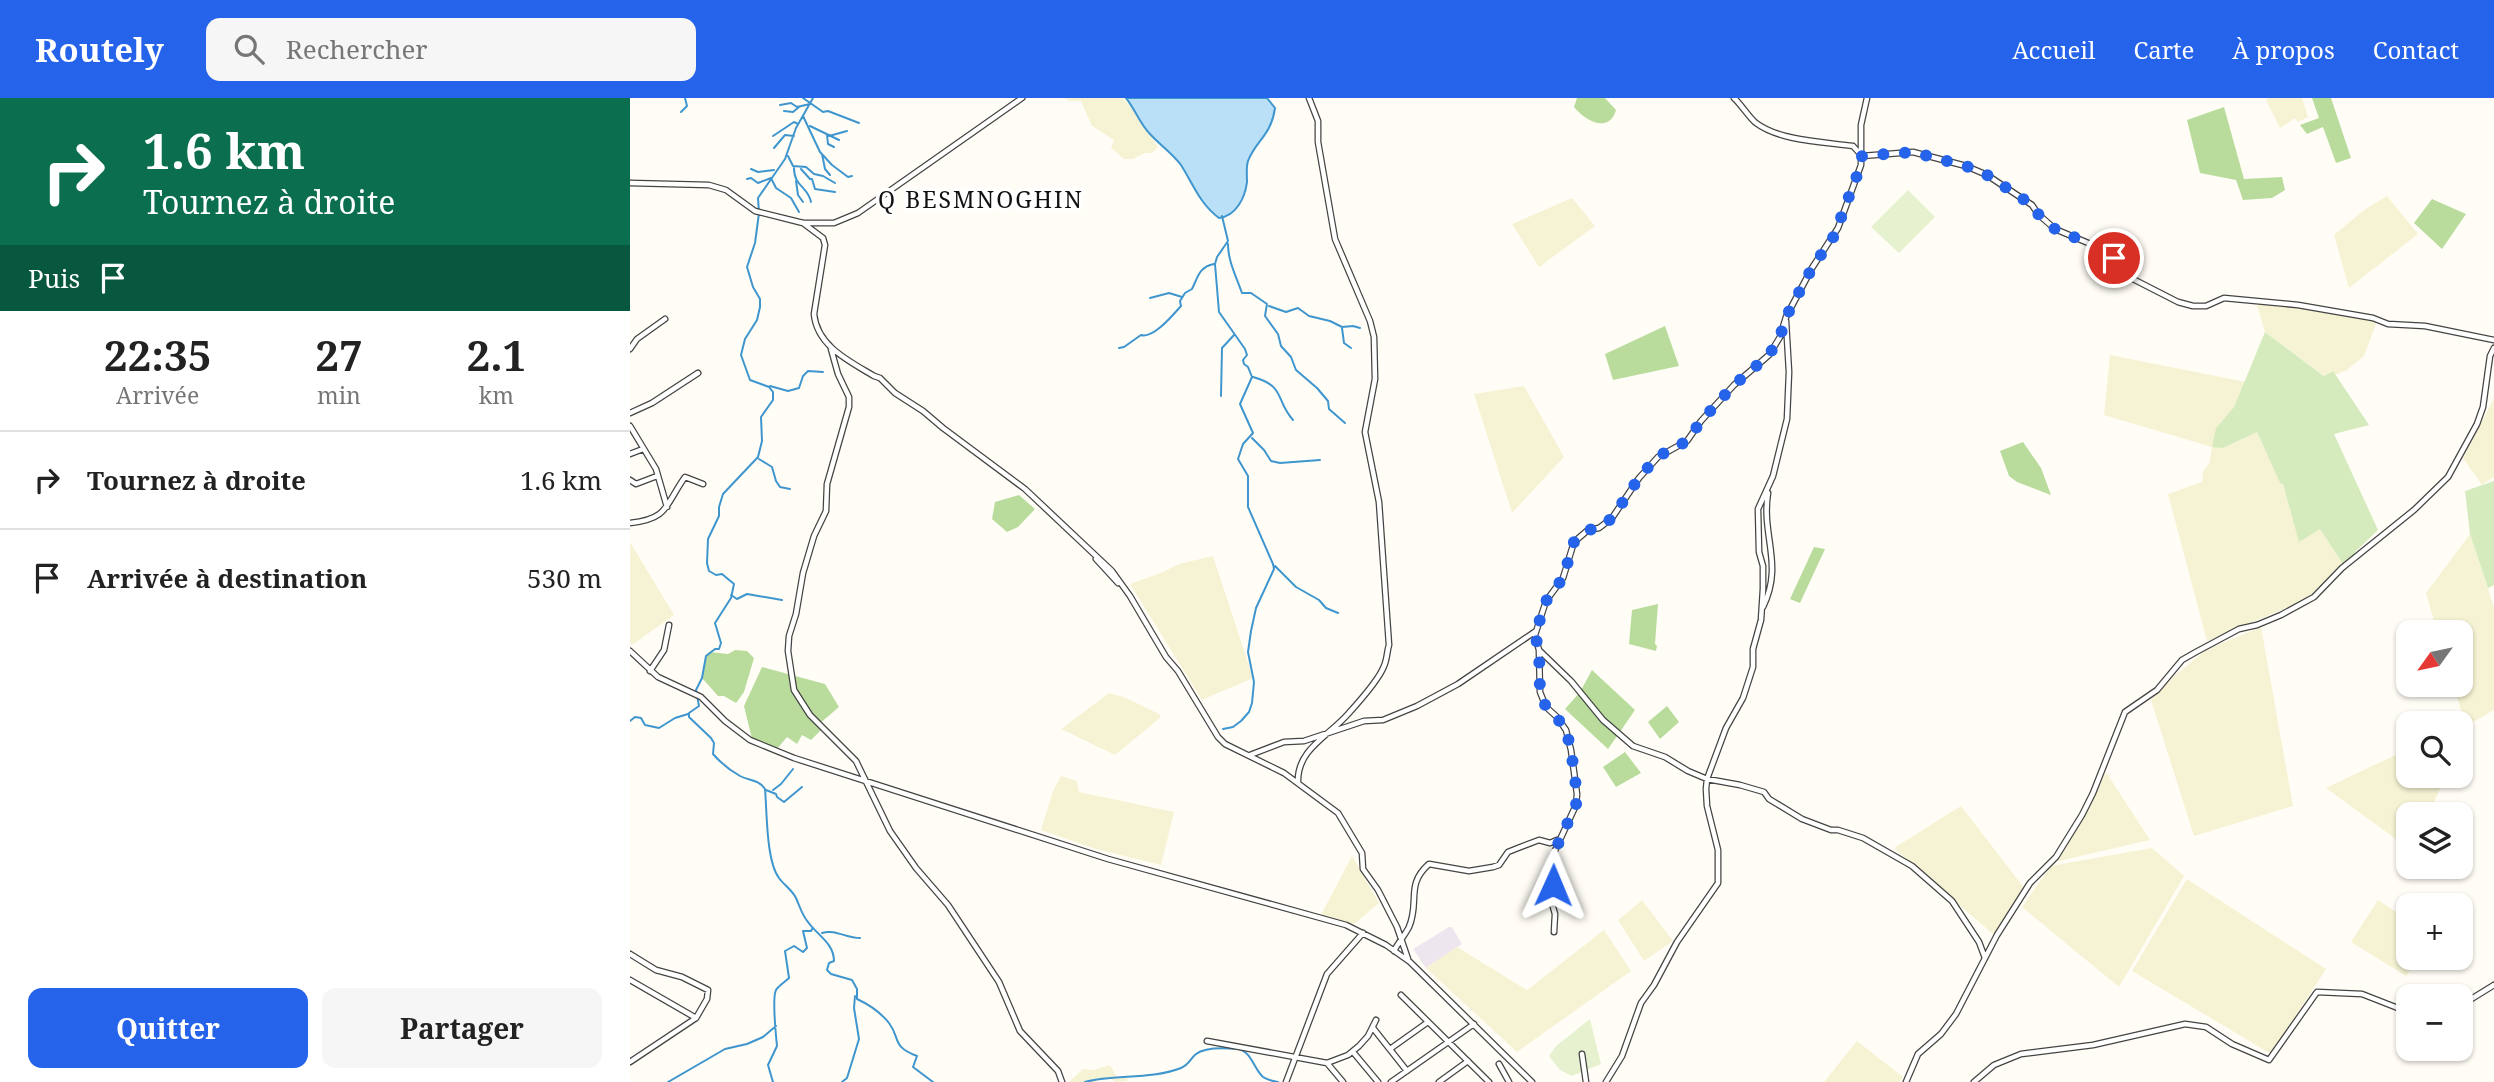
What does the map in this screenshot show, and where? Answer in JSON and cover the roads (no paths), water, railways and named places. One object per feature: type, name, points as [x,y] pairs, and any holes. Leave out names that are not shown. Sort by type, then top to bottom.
[{"type":"street","points":[[630,183],[709,185],[726,190],[757,212],[803,223],[835,223],[858,213],[1022,98]]},
{"type":"street","points":[[1298,783],[1302,760],[1326,733],[1348,714],[1376,680],[1385,665],[1389,645],[1379,502],[1365,432],[1375,379],[1374,337],[1370,321],[1335,239],[1318,142],[1318,121],[1309,98]]},
{"type":"street","points":[[1734,98],[1753,121],[1765,127],[1821,143],[1853,146],[1862,156]]},
{"type":"street","points":[[1554,932],[1555,914],[1551,900],[1552,857],[1576,805],[1574,767],[1566,730],[1546,707],[1540,692],[1539,650],[1535,635],[1546,601],[1563,578],[1574,542],[1588,530],[1599,528],[1612,518],[1657,457],[1687,441],[1701,421],[1734,385],[1764,361],[1780,337],[1786,317],[1812,268],[1834,236],[1861,165],[1861,125],[1867,98]]},
{"type":"street","points":[[1862,156],[1913,152],[1966,166],[1987,175],[2032,205],[2055,229],[2100,248],[2114,258],[2130,278],[2178,302],[2206,306],[2224,298],[2298,304],[2373,318],[2388,324],[2425,326],[2494,340]]},
{"type":"street","points":[[803,223],[822,238],[825,245],[814,314],[815,324],[830,347],[838,374],[849,397],[849,407],[827,484],[826,511],[814,536],[803,573],[788,651],[796,693],[810,715],[856,761],[890,831],[916,868],[948,905],[999,982],[1020,1031],[1058,1071],[1062,1082]]},
{"type":"street","points":[[1606,1082],[1622,1056],[1641,1003],[1677,942],[1718,883],[1718,850],[1707,806],[1707,779],[1727,728],[1748,686],[1753,667],[1753,649],[1761,612],[1763,566],[1759,552],[1758,509],[1776,467],[1787,419],[1789,372],[1786,317]]},
{"type":"street","points":[[630,349],[637,339],[665,319]]},
{"type":"street","points":[[830,347],[880,378],[895,393],[1011,477],[1111,570],[1218,737],[1225,744],[1298,783],[1331,806],[1344,820],[1362,853],[1363,869],[1380,895],[1410,962]]},
{"type":"street","points":[[1906,1082],[1918,1054],[1941,1034],[1956,1014],[2030,883],[2056,857],[2082,815],[2125,712],[2157,690],[2178,664],[2191,655],[2239,629],[2281,615],[2314,597],[2343,568],[2414,510],[2448,477],[2477,424],[2483,407],[2490,356],[2494,348]]},
{"type":"street","points":[[630,413],[698,373]]},
{"type":"street","points":[[630,426],[657,476],[667,507]]},
{"type":"street","points":[[630,454],[643,449]]},
{"type":"street","points":[[630,480],[636,484],[657,476]]},
{"type":"street","points":[[630,523],[649,521],[667,507],[685,477],[703,484]]},
{"type":"street","points":[[1761,612],[1773,580],[1766,524],[1768,488]]},
{"type":"street","points":[[650,671],[664,650],[669,625]]},
{"type":"street","points":[[1250,755],[1284,742],[1304,741],[1364,721],[1383,720],[1417,706],[1458,684],[1537,630]]},
{"type":"street","points":[[1539,650],[1571,681],[1603,720],[1633,746],[1665,757],[1707,779],[1764,792],[1769,799],[1802,820],[1831,830],[1850,832],[1904,861],[1952,901],[1979,942],[1985,959]]},
{"type":"street","points":[[630,651],[650,671],[670,684],[701,697],[725,722],[750,740],[794,758],[1108,859],[1346,925],[1363,933],[1410,962],[1532,1082]]},
{"type":"street","points":[[1394,951],[1409,927],[1413,912],[1414,883],[1429,864],[1469,871],[1493,867],[1499,865],[1508,852],[1539,840],[1550,843],[1559,839]]},
{"type":"street","points":[[1286,1082],[1327,974],[1363,933]]},
{"type":"street","points":[[630,954],[656,970],[708,990],[708,999],[696,1018],[630,1062]]},
{"type":"street","points":[[630,980],[696,1018]]},
{"type":"street","points":[[2473,998],[2494,985]]},
{"type":"street","points":[[1974,1082],[1994,1065],[2021,1054],[2093,1045],[2185,1024],[2206,1027],[2232,1044],[2269,1060],[2316,992],[2362,994],[2396,1007]]},
{"type":"street","points":[[1401,995],[1489,1082]]},
{"type":"street","points":[[1206,1041],[1327,1063],[1353,1052],[1373,1028],[1376,1020]]},
{"type":"street","points":[[1390,1049],[1428,1022]]},
{"type":"street","points":[[1391,1082],[1474,1024]]},
{"type":"street","points":[[1373,1028],[1408,1071]]},
{"type":"street","points":[[1353,1052],[1378,1082]]},
{"type":"street","points":[[1582,1054],[1586,1082]]},
{"type":"street","points":[[1439,1082],[1447,1080],[1468,1061]]},
{"type":"street","points":[[1327,1063],[1343,1082]]},
{"type":"street","points":[[1499,1064],[1508,1082]]},
{"type":"water","points":[[1126,98],[1267,98],[1275,108],[1273,117],[1267,132],[1248,161],[1246,188],[1235,210],[1219,218],[1212,212],[1181,165],[1146,130]]},
{"type":"waterway","points":[[681,112],[687,106],[685,98]]},
{"type":"waterway","points":[[803,98],[823,112],[828,111],[859,123]]},
{"type":"waterway","points":[[813,98],[796,128],[785,159],[758,198],[755,243],[747,267],[760,299],[760,307],[757,320],[745,339],[741,355],[750,380],[769,387],[773,392],[773,400],[761,417],[762,441],[758,457],[723,494],[719,516],[708,539],[709,571],[716,575],[722,574],[734,584],[731,598],[715,623],[721,643],[719,649],[706,656],[702,678],[696,690],[699,706],[689,713],[689,717],[711,738],[714,743],[713,754],[719,760],[743,778],[756,782],[765,789],[769,848],[775,870],[794,895],[806,919],[831,949],[834,961],[829,963],[827,970],[831,974],[852,980],[857,989],[857,999],[886,1019],[903,1049],[917,1056],[913,1067],[933,1082]]},
{"type":"waterway","points":[[780,105],[791,103],[797,107],[810,104]]},
{"type":"waterway","points":[[784,111],[793,112],[799,107]]},
{"type":"waterway","points":[[803,116],[820,152],[832,165],[848,177],[852,176]]},
{"type":"waterway","points":[[773,136],[794,122],[798,124]]},
{"type":"waterway","points":[[810,126],[839,140]]},
{"type":"waterway","points":[[829,136],[847,131]]},
{"type":"waterway","points":[[774,148],[785,135],[794,136]]},
{"type":"waterway","points":[[827,135],[828,144],[834,147]]},
{"type":"waterway","points":[[822,154],[825,169],[830,175]]},
{"type":"waterway","points":[[788,156],[793,166],[806,167],[814,174],[835,183]]},
{"type":"waterway","points":[[794,168],[796,179],[811,202]]},
{"type":"waterway","points":[[751,169],[758,172],[774,170]]},
{"type":"waterway","points":[[801,169],[812,179],[815,189],[835,192]]},
{"type":"waterway","points":[[747,179],[751,178],[758,183],[771,178],[776,188],[791,198],[799,212]]},
{"type":"waterway","points":[[796,181],[798,195],[803,202]]},
{"type":"waterway","points":[[1222,216],[1228,241],[1215,264],[1219,312],[1245,349],[1247,355],[1243,360],[1252,377],[1240,404],[1253,433],[1243,444],[1238,459],[1248,476],[1248,507],[1274,569],[1256,608],[1251,631],[1248,652],[1254,682],[1252,703],[1249,712],[1241,721],[1233,727],[1223,729]]},
{"type":"waterway","points":[[1228,244],[1242,293],[1251,293],[1267,304],[1265,316],[1278,334],[1281,346],[1291,357],[1296,370],[1317,388],[1328,401],[1329,409],[1345,423]]},
{"type":"waterway","points":[[1119,348],[1141,335],[1151,334],[1162,326],[1181,306],[1180,301],[1185,293],[1192,289],[1202,270],[1214,264]]},
{"type":"waterway","points":[[1150,298],[1169,293],[1182,297]]},
{"type":"waterway","points":[[1269,306],[1286,312],[1298,308],[1309,316],[1342,327],[1360,328]]},
{"type":"waterway","points":[[1342,328],[1344,343],[1351,348]]},
{"type":"waterway","points":[[1221,396],[1222,348],[1234,335]]},
{"type":"waterway","points":[[770,386],[788,391],[799,388],[808,371],[823,372]]},
{"type":"waterway","points":[[1253,377],[1275,389],[1293,420]]},
{"type":"waterway","points":[[1252,438],[1271,461],[1280,463],[1320,460]]},
{"type":"waterway","points":[[759,459],[772,467],[780,487],[790,489]]},
{"type":"waterway","points":[[1275,566],[1296,587],[1338,613]]},
{"type":"waterway","points":[[731,595],[737,599],[747,594],[782,600]]},
{"type":"waterway","points":[[630,721],[635,717],[641,718],[645,725],[659,728],[688,714]]},
{"type":"waterway","points":[[773,790],[793,769]]},
{"type":"waterway","points":[[766,790],[776,794],[784,802],[802,787]]},
{"type":"waterway","points":[[773,1082],[768,1065],[777,1046],[775,994],[777,988],[789,978],[785,951],[794,946],[803,952],[807,948],[803,931],[812,929]]},
{"type":"waterway","points":[[822,933],[831,932],[860,938]]},
{"type":"waterway","points":[[842,1082],[847,1078],[859,1039],[854,1008],[855,996]]},
{"type":"waterway","points":[[668,1082],[725,1049],[763,1037],[776,1026]]},
{"type":"waterway","points":[[1085,1082],[1169,1072],[1184,1067],[1200,1052],[1222,1048],[1242,1050],[1263,1077],[1278,1082]]},
{"type":"district","name":"Q BESMNOGHIN","points":[[981,200]]}]
